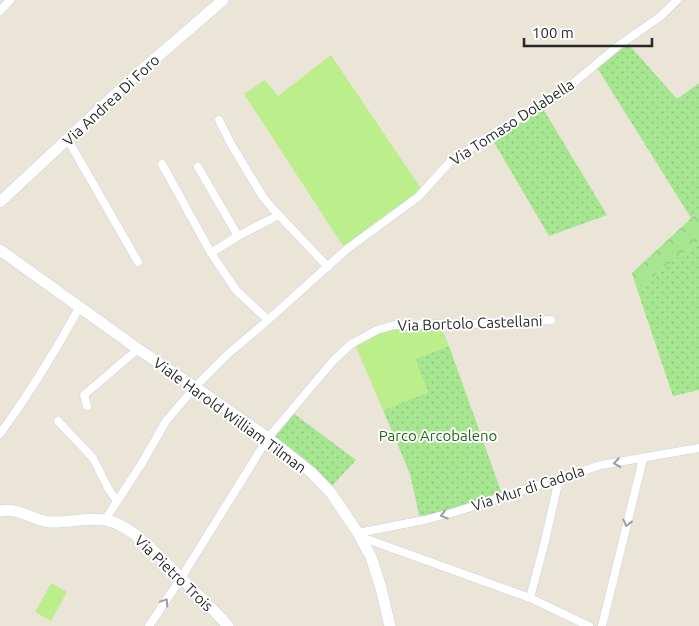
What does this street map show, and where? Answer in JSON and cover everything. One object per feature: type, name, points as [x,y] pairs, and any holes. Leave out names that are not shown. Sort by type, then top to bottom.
[{"type":"street","points":[[0,11],[10,0]]},
{"type":"street","name":"Via Andrea Di Foro","points":[[0,202],[135,76],[223,0]]},
{"type":"street","name":"Via Tomaso Dolabella","points":[[104,520],[142,463],[166,421],[195,387],[228,354],[347,249],[418,197],[450,162],[492,134],[555,97],[618,46],[661,16],[677,0]]},
{"type":"street","points":[[219,120],[263,197],[328,266]]},
{"type":"street","points":[[68,140],[138,262]]},
{"type":"street","points":[[162,164],[211,253],[236,290],[268,320]]},
{"type":"street","points":[[198,167],[238,236]]},
{"type":"street","points":[[211,253],[238,236],[280,215]]},
{"type":"street","name":"Viale Harold William Tilman","points":[[0,250],[79,308],[268,438],[312,473],[331,493],[360,536],[371,557],[390,626]]},
{"type":"street","points":[[0,434],[26,398],[79,308]]},
{"type":"street","name":"Via Bortolo Castellani","points":[[149,626],[268,438],[333,361],[352,344],[369,334],[394,325],[492,324],[551,320]]},
{"type":"street","points":[[87,406],[84,395],[138,349]]},
{"type":"street","points":[[58,420],[93,458],[109,490],[117,501]]},
{"type":"street","name":"Via Mur di Cadola","points":[[360,536],[424,520],[601,465],[699,448]]},
{"type":"street","points":[[602,626],[643,459]]},
{"type":"street","points":[[530,598],[559,479]]},
{"type":"street","name":"Via Pietro Trois","points":[[0,511],[19,511],[50,522],[85,519],[104,520],[118,525],[134,534],[228,626]]},
{"type":"street","points":[[360,536],[530,598],[589,626]]},
{"type":"green space","points":[[625,40],[677,99],[699,83],[699,211],[691,218],[596,66]]},
{"type":"green space","points":[[331,55],[424,193],[347,252],[244,94],[265,80],[278,96]]},
{"type":"green space","points":[[542,107],[607,215],[549,236],[491,137]]},
{"type":"green space","points":[[699,211],[699,241],[637,289],[632,273]]},
{"type":"green space","points":[[699,241],[699,390],[673,396],[637,289]]},
{"type":"green space","points":[[408,322],[439,322],[449,346],[415,359],[428,392],[383,410],[356,347],[368,337]]},
{"type":"green space","name":"Parco Arcobaleno","points":[[449,346],[502,494],[420,519],[410,474],[383,410],[428,392],[415,359]]},
{"type":"green space","points":[[293,413],[356,460],[330,488],[272,438]]},
{"type":"green space","points":[[51,583],[67,592],[51,621],[35,612]]}]
